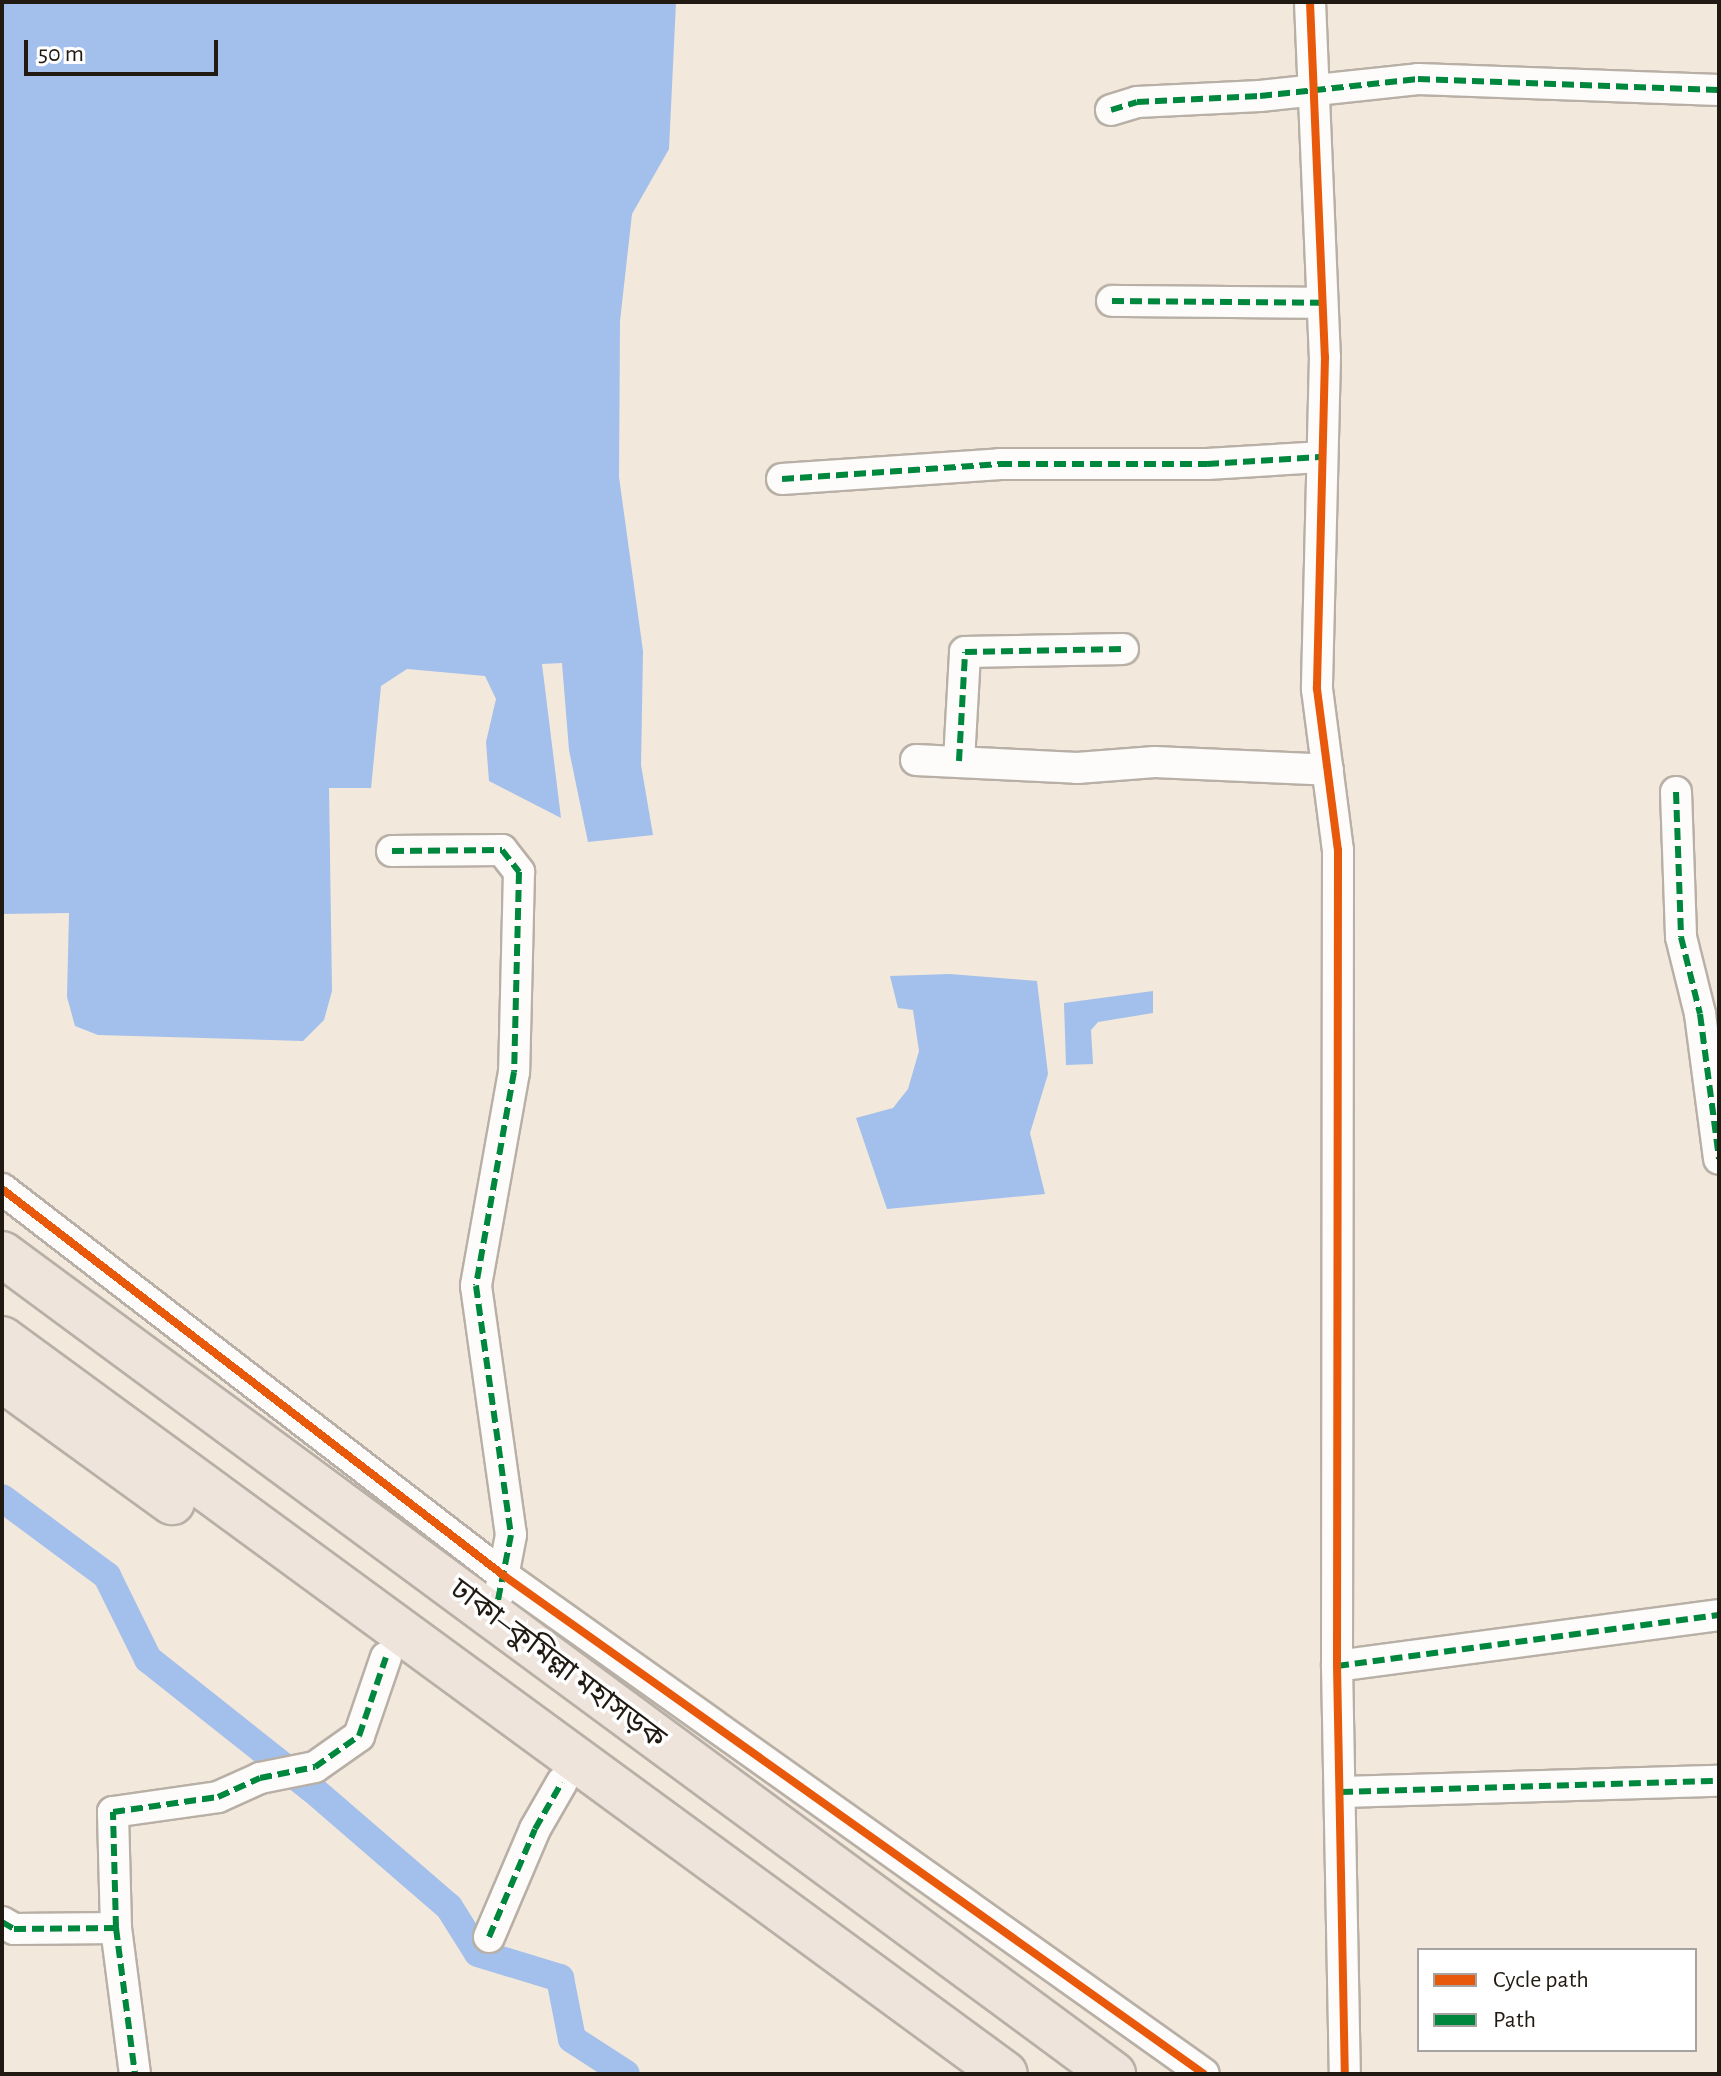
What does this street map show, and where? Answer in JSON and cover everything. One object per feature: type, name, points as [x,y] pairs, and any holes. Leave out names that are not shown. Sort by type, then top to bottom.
[{"type":"highway","name":"ঢাকা–কুমিল্লা মহাসড়ক","points":[[2,1254],[499,1595],[1113,2074]]},
{"type":"highway","points":[[2,1339],[1005,2074]]},
{"type":"highway","points":[[2,1379],[562,1782],[957,2074]]},
{"type":"street","points":[[1310,2],[1322,303],[1317,689],[1338,850],[1337,1666],[1345,2074]]},
{"type":"street","points":[[1111,110],[1137,102],[1418,79],[1719,90]]},
{"type":"street","points":[[1112,301],[1322,303]]},
{"type":"street","points":[[782,479],[1000,464],[1207,464],[1320,457]]},
{"type":"street","points":[[959,761],[965,652],[1123,649]]},
{"type":"street","points":[[916,760],[1077,768],[1155,762],[1328,770]]},
{"type":"street","points":[[1676,792],[1681,937],[1700,1014],[1719,1159]]},
{"type":"street","points":[[392,851],[502,850],[519,872],[514,1072],[476,1286],[511,1535],[499,1595]]},
{"type":"street","points":[[2,1189],[499,1595],[1204,2074]]},
{"type":"street","points":[[1337,1666],[1719,1615]]},
{"type":"street","points":[[135,2074],[116,1928],[113,1812],[218,1797],[260,1778],[315,1767],[359,1736],[386,1657]]},
{"type":"street","points":[[1341,1792],[1719,1781]]},
{"type":"street","points":[[489,1937],[535,1829],[562,1782]]},
{"type":"street","points":[[2,1922],[14,1929],[116,1928]]},
{"type":"water","points":[[2,2],[676,2],[669,149],[632,214],[620,321],[619,477],[643,651],[641,765],[653,835],[588,842],[569,750],[562,663],[542,664],[561,818],[489,781],[486,742],[496,699],[485,676],[407,669],[381,686],[371,788],[329,788],[332,991],[324,1020],[303,1041],[98,1035],[75,1026],[67,997],[69,913],[2,914]]},
{"type":"water","points":[[950,974],[1037,981],[1048,1074],[1030,1133],[1045,1194],[887,1209],[856,1118],[893,1108],[908,1089],[919,1051],[913,1010],[898,1008],[890,976]]},
{"type":"water","points":[[1153,991],[1153,1013],[1098,1022],[1091,1030],[1093,1064],[1066,1065],[1064,1003]]},
{"type":"waterway","points":[[2,1498],[107,1576],[148,1659],[311,1788],[449,1907],[478,1953],[560,1978],[572,2039],[626,2074]]},
{"type":"marked path","points":[[1111,110],[1137,102],[1260,96],[1418,79],[1719,90]]},
{"type":"marked path","points":[[1112,301],[1322,303]]},
{"type":"marked path","points":[[782,479],[1000,464],[1207,464],[1320,457]]},
{"type":"marked path","points":[[959,761],[965,652],[1123,649]]},
{"type":"marked path","points":[[1676,792],[1681,937],[1700,1014],[1719,1159]]},
{"type":"marked path","points":[[392,851],[502,850],[519,872],[514,1072],[476,1286],[511,1535],[495,1615]]},
{"type":"marked path","points":[[1337,1666],[1719,1615]]},
{"type":"marked path","points":[[116,1928],[113,1812],[218,1797],[260,1778],[315,1767],[359,1736],[386,1657]]},
{"type":"marked path","points":[[1341,1792],[1719,1781]]},
{"type":"marked path","points":[[489,1937],[535,1829],[562,1782]]},
{"type":"marked path","points":[[2,1922],[14,1929],[116,1928],[135,2074]]},
{"type":"cycle path","points":[[1310,2],[1325,357],[1317,689],[1338,850],[1337,1666],[1345,2074]]},
{"type":"cycle path","points":[[2,1189],[503,1575],[1204,2074]]}]
